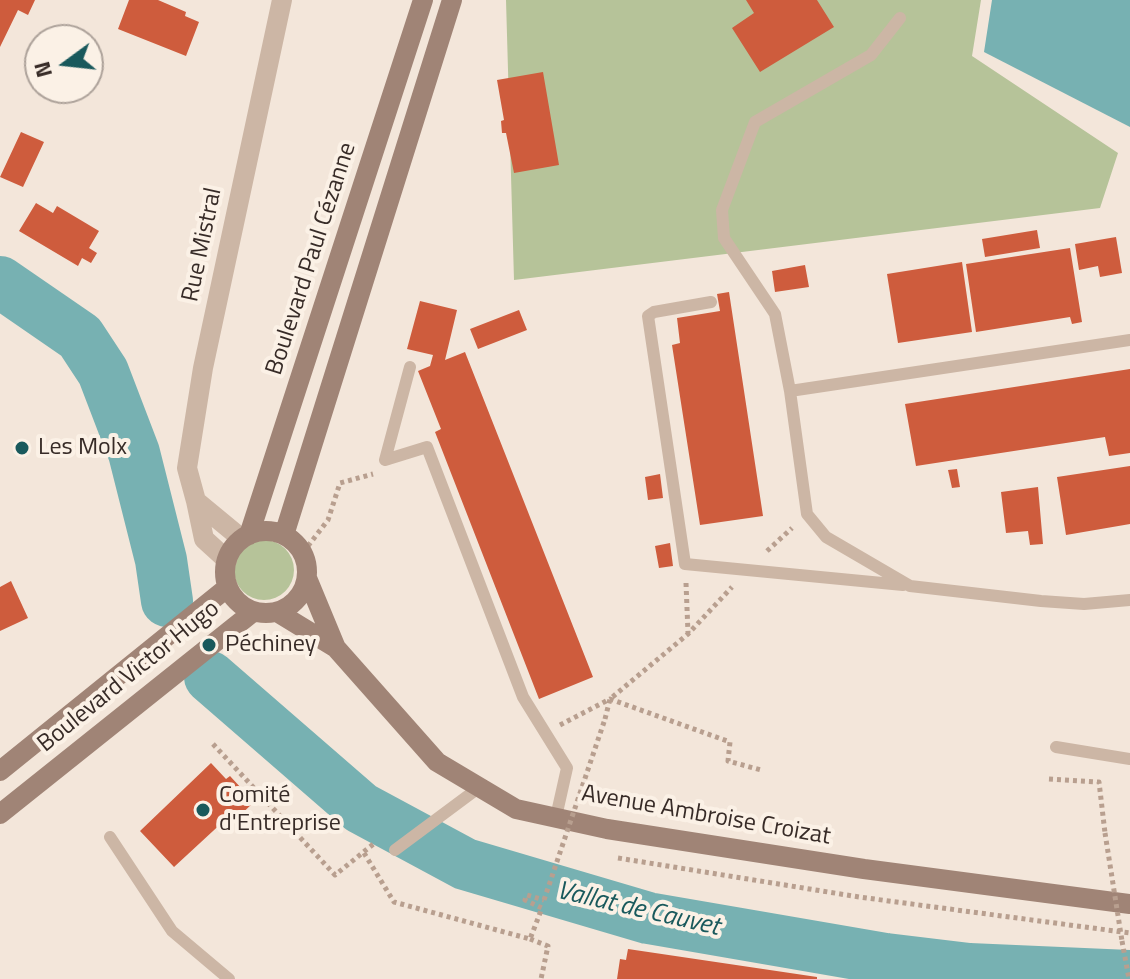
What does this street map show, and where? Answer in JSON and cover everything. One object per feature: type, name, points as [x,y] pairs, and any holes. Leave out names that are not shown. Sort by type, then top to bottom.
[{"type":"main road","name":"Boulevard Paul Cézanne","points":[[246,537],[423,0]]},
{"type":"main road","points":[[284,535],[452,0]]},
{"type":"main road","points":[[267,531],[284,535],[302,553],[307,578],[302,593],[291,605],[277,612],[253,612],[234,598],[228,587],[227,560],[246,537],[267,531]]},
{"type":"main road","name":"Avenue Ambroise Croizat","points":[[307,578],[336,648]]},
{"type":"main road","name":"Boulevard Victor Hugo","points":[[0,771],[228,587]]},
{"type":"main road","name":"Boulevard Victor Hugo","points":[[0,814],[253,612]]},
{"type":"main road","name":"Avenue Ambroise Croizat","points":[[277,612],[336,648],[437,762],[477,789],[516,809],[607,829],[1130,904]]},
{"type":"street","name":"Rue Mistral","points":[[227,560],[204,539],[187,468],[203,368],[282,0]]},
{"type":"street","points":[[196,501],[246,537]]},
{"type":"lane","points":[[900,18],[871,55],[755,122],[722,210],[724,238],[775,314],[790,391],[807,514],[826,537],[910,586]]},
{"type":"lane","points":[[711,302],[654,312],[648,316],[685,564],[1041,601],[1084,604],[1130,600]]},
{"type":"lane","points":[[790,391],[1130,340]]},
{"type":"lane","points":[[385,460],[410,367]]},
{"type":"lane","points":[[385,460],[427,447],[523,697],[567,768],[556,817]]},
{"type":"lane","points":[[1056,747],[1130,759]]},
{"type":"lane","points":[[395,850],[477,789]]},
{"type":"lane","points":[[110,837],[172,931],[229,979]]},
{"type":"path","points":[[302,553],[328,520],[340,483],[383,471],[385,460]]},
{"type":"path","points":[[544,732],[610,699],[688,634],[748,570],[807,514]]},
{"type":"path","points":[[685,564],[688,634]]},
{"type":"path","points":[[530,939],[542,908],[525,900],[527,895],[544,900],[610,699]]},
{"type":"path","points":[[610,699],[730,742],[728,761],[761,770]]},
{"type":"path","points":[[213,744],[335,875],[380,838],[395,850]]},
{"type":"path","points":[[1049,779],[1099,782],[1129,979]]},
{"type":"path","points":[[364,853],[394,902],[548,946],[541,979]]},
{"type":"green space","points":[[506,0],[981,0],[972,56],[1118,153],[1100,208],[514,280]]},
{"type":"green space","points":[[264,540],[276,542],[285,549],[292,558],[292,582],[285,591],[276,598],[264,600],[252,598],[243,591],[236,582],[234,570],[236,558],[243,549],[252,542]]},
{"type":"water","points":[[992,0],[1130,0],[1130,127],[984,52]]},
{"type":"building","points":[[0,0],[35,0],[28,15],[18,10],[0,47]]},
{"type":"building","points":[[129,0],[158,0],[186,12],[185,16],[199,22],[186,56],[118,29]]},
{"type":"building","points":[[746,0],[817,0],[834,27],[760,72],[732,28],[754,13]]},
{"type":"building","points":[[543,72],[559,165],[514,173],[506,133],[502,133],[501,121],[504,120],[497,80]]},
{"type":"building","points":[[21,132],[44,142],[23,187],[0,177]]},
{"type":"building","points":[[36,203],[53,213],[57,206],[99,231],[89,248],[97,253],[91,263],[82,258],[78,266],[19,231]]},
{"type":"building","points":[[1037,230],[1040,248],[985,257],[982,239]]},
{"type":"building","points":[[1116,237],[1122,273],[1100,277],[1098,266],[1079,270],[1075,244]]},
{"type":"building","points":[[1070,248],[1082,322],[1072,324],[1070,317],[976,332],[966,264]]},
{"type":"building","points":[[962,262],[972,332],[898,343],[887,274]]},
{"type":"building","points":[[805,265],[809,287],[775,292],[772,271]]},
{"type":"building","points":[[729,292],[763,516],[700,525],[672,345],[680,343],[677,318],[720,311],[717,294]]},
{"type":"building","points":[[420,301],[457,310],[445,360],[465,352],[593,677],[539,699],[435,432],[441,429],[418,371],[430,366],[433,355],[407,349]]},
{"type":"building","points":[[519,310],[527,330],[478,349],[470,329]]},
{"type":"building","points":[[1130,369],[1130,453],[1109,456],[1105,437],[916,466],[905,404]]},
{"type":"building","points":[[1130,466],[1130,524],[1066,535],[1057,477]]},
{"type":"building","points":[[957,469],[960,487],[952,488],[948,470]]},
{"type":"building","points":[[660,474],[663,498],[648,500],[645,477]]},
{"type":"building","points":[[1038,487],[1043,544],[1030,545],[1028,531],[1006,533],[1001,492]]},
{"type":"building","points":[[670,543],[673,566],[659,568],[655,546]]},
{"type":"building","points":[[11,581],[28,618],[0,631],[0,587]]},
{"type":"building","name":"Comité d'Entreprise","points":[[211,763],[226,779],[230,776],[254,802],[231,824],[226,819],[174,867],[140,831]]},
{"type":"building","points":[[628,949],[817,979],[617,979],[620,959],[626,960]]},
{"type":"waterway","name":"Vallat de Cauvet","points":[[0,282],[80,337],[103,372],[134,453],[161,560],[167,601]]},
{"type":"waterway","name":"Vallat de Cauvet","points":[[210,677],[361,808],[465,864],[648,918],[886,959],[969,969],[1130,976]]},
{"type":"place","name":"Les Molx","points":[[22,448]]},
{"type":"place","name":"Péchiney","points":[[209,645]]},
{"type":"place","name":"Comité d'Entreprise","points":[[203,810]]}]
